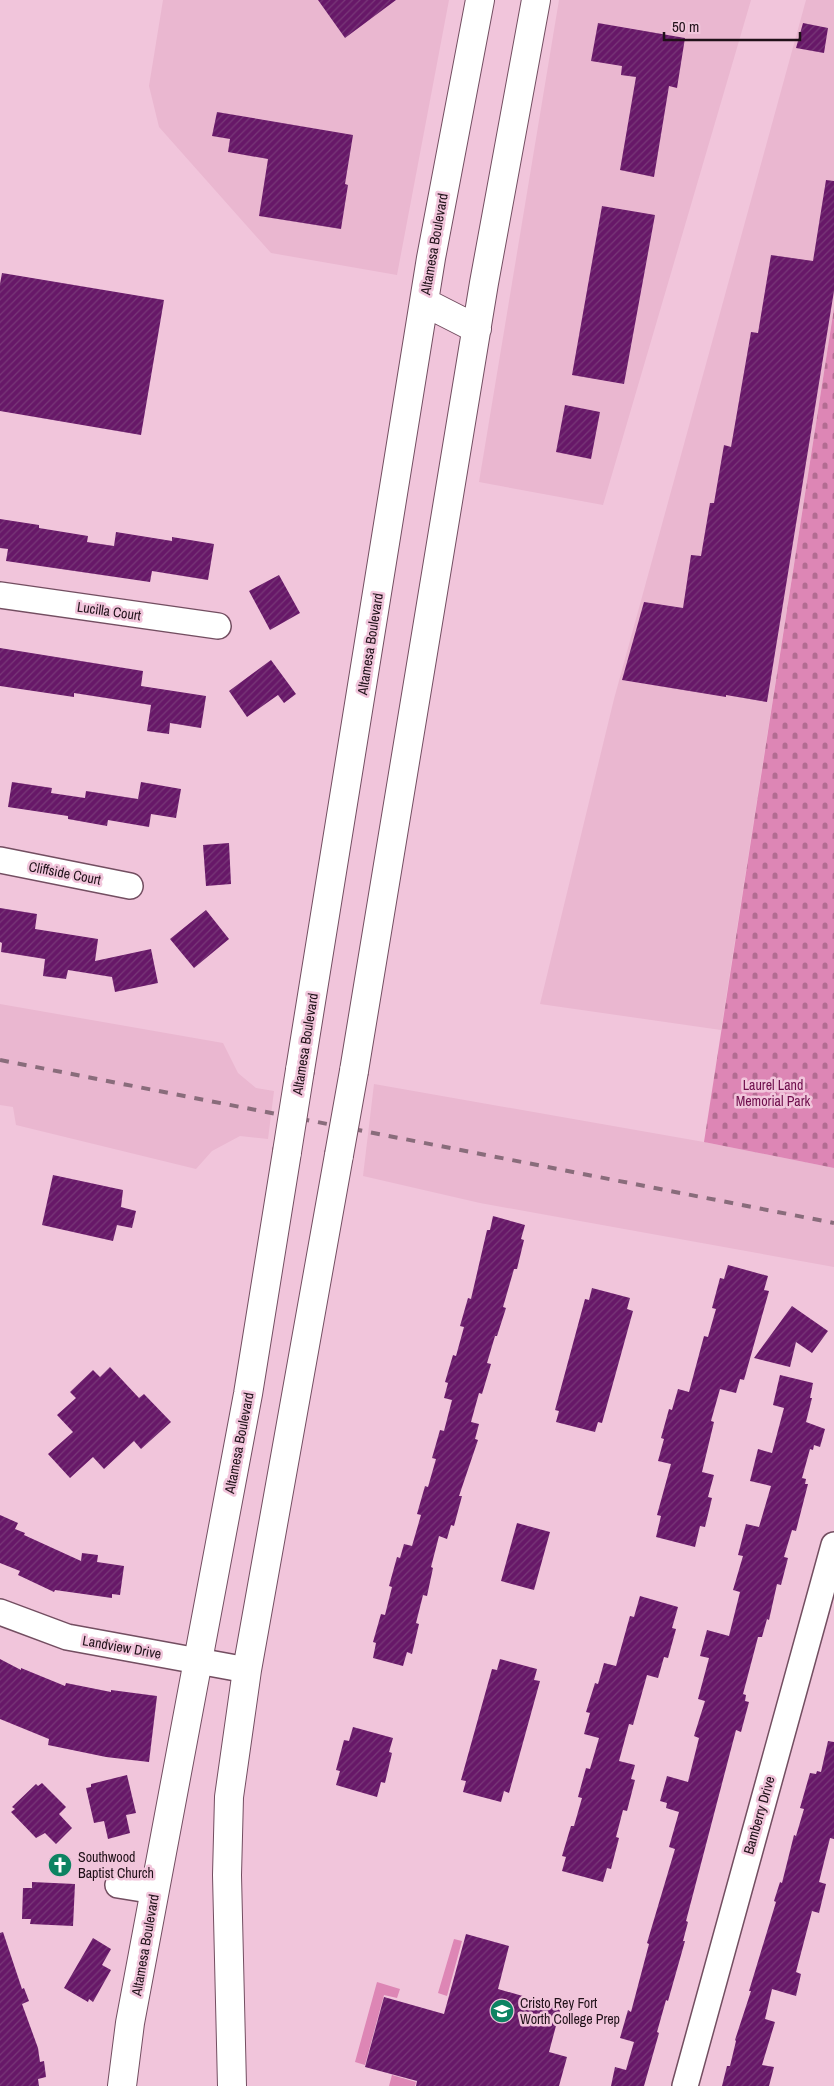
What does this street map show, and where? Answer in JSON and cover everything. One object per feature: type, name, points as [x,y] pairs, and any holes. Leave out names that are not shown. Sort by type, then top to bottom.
[{"type":"main road","name":"Altamesa Boulevard","points":[[122,2086],[130,2023],[248,1394],[424,302],[480,0]]},
{"type":"main road","points":[[232,2086],[227,1875],[229,1798],[247,1670],[354,1071],[477,329],[536,0]]},
{"type":"main road","points":[[424,302],[477,329]]},
{"type":"street","name":"Lucilla Court","points":[[0,595],[218,626]]},
{"type":"street","name":"Cliffside Court","points":[[0,860],[130,886]]},
{"type":"street","name":"Bamberry Drive","points":[[685,2086],[834,1545]]},
{"type":"street","name":"Landview Drive","points":[[0,1612],[67,1637],[247,1670]]},
{"type":"street","points":[[118,1885],[155,1891]]},
{"type":"shaded area","points":[[163,0],[449,0],[397,275],[271,253],[159,127],[149,86]]},
{"type":"shaded area","points":[[559,0],[751,0],[603,505],[479,482]]},
{"type":"shaded area","points":[[806,0],[834,0],[834,308],[721,1030],[540,1004],[614,699]]},
{"type":"shaded area","points":[[0,1004],[223,1043],[238,1073],[256,1088],[274,1091],[268,1139],[240,1136],[212,1151],[196,1169],[16,1125],[13,1107],[0,1105]]},
{"type":"shaded area","points":[[374,1084],[704,1142],[834,1168],[834,1267],[480,1203],[363,1176]]},
{"type":"green space","name":"Laurel Land Memorial Park","points":[[834,308],[834,1168],[704,1142]]},
{"type":"green space","points":[[454,1939],[462,1941],[447,1996],[438,1993]]},
{"type":"green space","points":[[377,1982],[400,1989],[397,1998],[384,1995],[365,2065],[355,2062]]},
{"type":"green space","points":[[392,2075],[416,2082],[415,2086],[389,2086]]},
{"type":"building","points":[[318,0],[396,0],[345,38]]},
{"type":"building","points":[[598,23],[685,38],[677,88],[669,86],[654,177],[620,170],[636,77],[621,75],[622,66],[591,61]]},
{"type":"building","points":[[803,23],[828,28],[824,53],[796,48]]},
{"type":"building","points":[[217,112],[353,135],[345,184],[348,185],[341,229],[259,216],[268,159],[228,152],[230,139],[212,136]]},
{"type":"building","points":[[826,180],[834,181],[834,291],[767,702],[622,680],[644,602],[683,608],[691,555],[701,556],[710,503],[714,503],[724,445],[731,447],[751,332],[758,333],[771,255],[813,261]]},
{"type":"building","points":[[602,206],[655,215],[624,384],[572,375]]},
{"type":"building","points":[[2,273],[164,300],[141,435],[0,411],[0,284]]},
{"type":"building","points":[[565,405],[600,412],[591,459],[556,452]]},
{"type":"building","points":[[0,519],[39,525],[39,528],[88,536],[87,542],[114,546],[116,532],[172,541],[172,537],[214,544],[208,580],[152,571],[150,582],[6,561],[8,549],[0,548]]},
{"type":"building","points":[[279,575],[300,613],[270,630],[249,591]]},
{"type":"building","points":[[0,648],[143,671],[141,686],[206,696],[201,728],[170,723],[169,734],[147,731],[151,705],[74,693],[74,697],[0,686]]},
{"type":"building","points":[[271,660],[296,694],[284,703],[278,695],[247,717],[229,691]]},
{"type":"building","points":[[12,782],[52,788],[51,793],[85,798],[86,791],[138,799],[141,782],[181,789],[176,818],[151,814],[149,827],[108,820],[107,826],[68,819],[68,816],[8,807]]},
{"type":"building","points":[[229,843],[231,884],[206,886],[203,845]]},
{"type":"building","points":[[0,908],[37,914],[35,929],[98,939],[95,961],[151,949],[158,983],[115,992],[112,977],[68,970],[66,979],[43,976],[45,959],[1,952]]},
{"type":"building","points":[[206,910],[229,939],[194,968],[170,939]]},
{"type":"building","points":[[53,1175],[123,1190],[121,1207],[136,1211],[132,1228],[117,1225],[113,1241],[42,1225]]},
{"type":"building","points":[[493,1216],[525,1225],[521,1239],[524,1240],[517,1269],[514,1269],[503,1307],[506,1308],[487,1363],[491,1364],[482,1394],[479,1393],[471,1422],[479,1424],[475,1439],[478,1440],[459,1496],[462,1496],[454,1526],[451,1525],[447,1539],[439,1536],[431,1567],[433,1568],[427,1596],[423,1595],[416,1623],[419,1624],[412,1654],[407,1652],[403,1666],[373,1658],[376,1643],[373,1642],[381,1614],[385,1615],[392,1587],[389,1586],[397,1557],[400,1558],[404,1544],[412,1546],[421,1515],[417,1514],[425,1486],[428,1487],[436,1459],[432,1458],[440,1430],[444,1431],[452,1400],[444,1398],[448,1383],[445,1382],[453,1355],[456,1356],[464,1327],[460,1326],[468,1298],[471,1299],[487,1230],[490,1230]]},
{"type":"building","points":[[728,1265],[768,1276],[764,1290],[769,1291],[744,1380],[740,1379],[736,1393],[720,1389],[711,1421],[714,1422],[702,1472],[714,1475],[708,1497],[712,1498],[705,1527],[700,1526],[695,1547],[656,1537],[661,1516],[657,1515],[671,1464],[658,1461],[664,1439],[661,1438],[669,1409],[672,1410],[678,1389],[689,1392],[704,1336],[708,1337],[716,1309],[712,1308],[720,1278],[724,1279]]},
{"type":"building","points":[[592,1288],[630,1298],[627,1309],[633,1311],[602,1423],[598,1422],[595,1432],[556,1422],[559,1411],[555,1410],[585,1299],[589,1300]]},
{"type":"building","points":[[792,1306],[828,1331],[812,1353],[796,1342],[790,1367],[754,1358]]},
{"type":"building","points":[[110,1367],[139,1398],[144,1394],[171,1422],[141,1449],[134,1441],[104,1469],[93,1457],[70,1478],[48,1454],[73,1432],[57,1415],[76,1398],[70,1392],[93,1370],[100,1377]]},
{"type":"building","points":[[780,1375],[813,1383],[810,1398],[812,1398],[806,1422],[825,1429],[820,1447],[814,1445],[813,1450],[810,1449],[802,1478],[806,1479],[805,1484],[808,1484],[796,1531],[792,1530],[784,1557],[788,1558],[781,1585],[777,1584],[769,1620],[767,1619],[762,1637],[758,1637],[743,1694],[746,1695],[745,1701],[749,1702],[741,1732],[736,1730],[686,1921],[688,1922],[683,1941],[685,1941],[668,2001],[666,2000],[644,2086],[611,2086],[615,2067],[626,2070],[634,2042],[620,2038],[628,2010],[631,2012],[649,1944],[647,1943],[675,1849],[669,1847],[679,1812],[666,1808],[667,1803],[660,1801],[667,1776],[688,1782],[699,1738],[694,1736],[705,1701],[698,1699],[709,1658],[700,1656],[707,1630],[729,1636],[740,1592],[733,1590],[743,1556],[738,1555],[746,1524],[759,1527],[771,1486],[750,1481],[758,1449],[772,1453],[784,1408],[773,1405]]},
{"type":"building","points":[[0,1515],[18,1523],[15,1529],[25,1533],[24,1535],[81,1561],[82,1553],[98,1555],[97,1562],[124,1566],[120,1595],[112,1594],[112,1598],[55,1590],[54,1592],[18,1575],[20,1571],[0,1563]]},
{"type":"building","points":[[517,1523],[550,1532],[534,1590],[501,1581]]},
{"type":"building","points":[[640,1596],[678,1607],[672,1628],[676,1629],[668,1658],[664,1657],[658,1678],[647,1675],[633,1725],[629,1724],[619,1761],[635,1765],[631,1779],[635,1780],[627,1811],[623,1810],[616,1837],[619,1838],[611,1869],[607,1868],[603,1882],[562,1871],[566,1857],[562,1856],[571,1826],[574,1826],[582,1798],[578,1797],[586,1768],[590,1769],[599,1738],[584,1734],[590,1713],[586,1712],[595,1683],[598,1684],[604,1663],[616,1666],[630,1616],[634,1617]]},
{"type":"building","points":[[0,1659],[21,1670],[21,1668],[65,1686],[66,1683],[111,1692],[111,1690],[157,1696],[149,1762],[106,1757],[48,1745],[49,1739],[0,1719]]},
{"type":"building","points":[[500,1659],[537,1669],[534,1680],[540,1681],[509,1793],[504,1791],[501,1802],[463,1792],[466,1781],[461,1780],[492,1669],[497,1670]]},
{"type":"building","points":[[353,1727],[393,1738],[389,1752],[392,1753],[385,1783],[381,1782],[377,1797],[336,1785],[340,1771],[336,1770],[344,1740],[349,1741]]},
{"type":"building","points":[[828,1741],[834,1742],[834,1839],[830,1838],[819,1882],[826,1884],[819,1913],[812,1911],[796,1972],[801,1974],[796,1996],[772,1989],[765,2019],[775,2022],[762,2065],[774,2067],[769,2086],[722,2086],[727,2066],[730,2066],[735,2040],[776,1902],[774,1901],[780,1882],[782,1883],[794,1835],[796,1836],[804,1809],[800,1808],[810,1773],[816,1774],[817,1771],[821,1772]]},
{"type":"building","points":[[127,1775],[136,1813],[126,1815],[130,1833],[108,1839],[104,1821],[94,1823],[86,1788],[91,1787],[91,1784]]},
{"type":"building","points":[[42,1783],[66,1807],[59,1814],[72,1828],[56,1844],[45,1833],[36,1838],[11,1812],[15,1809],[12,1807],[36,1784],[38,1786]]},
{"type":"building","points":[[32,1882],[75,1884],[73,1926],[30,1924],[31,1919],[22,1919],[23,1888],[32,1888]]},
{"type":"building","points":[[3,1932],[22,1989],[24,1988],[29,2001],[22,2004],[38,2048],[40,2062],[44,2061],[46,2077],[38,2079],[39,2086],[0,2086],[0,1933]]},
{"type":"building","name":"Cristo Rey Fort Worth College Prep","points":[[466,1934],[509,1946],[498,1989],[561,2007],[549,2052],[567,2057],[559,2086],[416,2086],[417,2081],[365,2067],[384,1997],[444,2014]]},
{"type":"building","points":[[93,1938],[111,1949],[102,1965],[111,1970],[93,2002],[89,1999],[88,2002],[64,1988]]},
{"type":"railway","points":[[0,1060],[834,1223]]},
{"type":"place","name":"Southwood Baptist Church","points":[[60,1865]]},
{"type":"place","name":"Cristo Rey Fort Worth College Prep","points":[[502,2011]]}]
